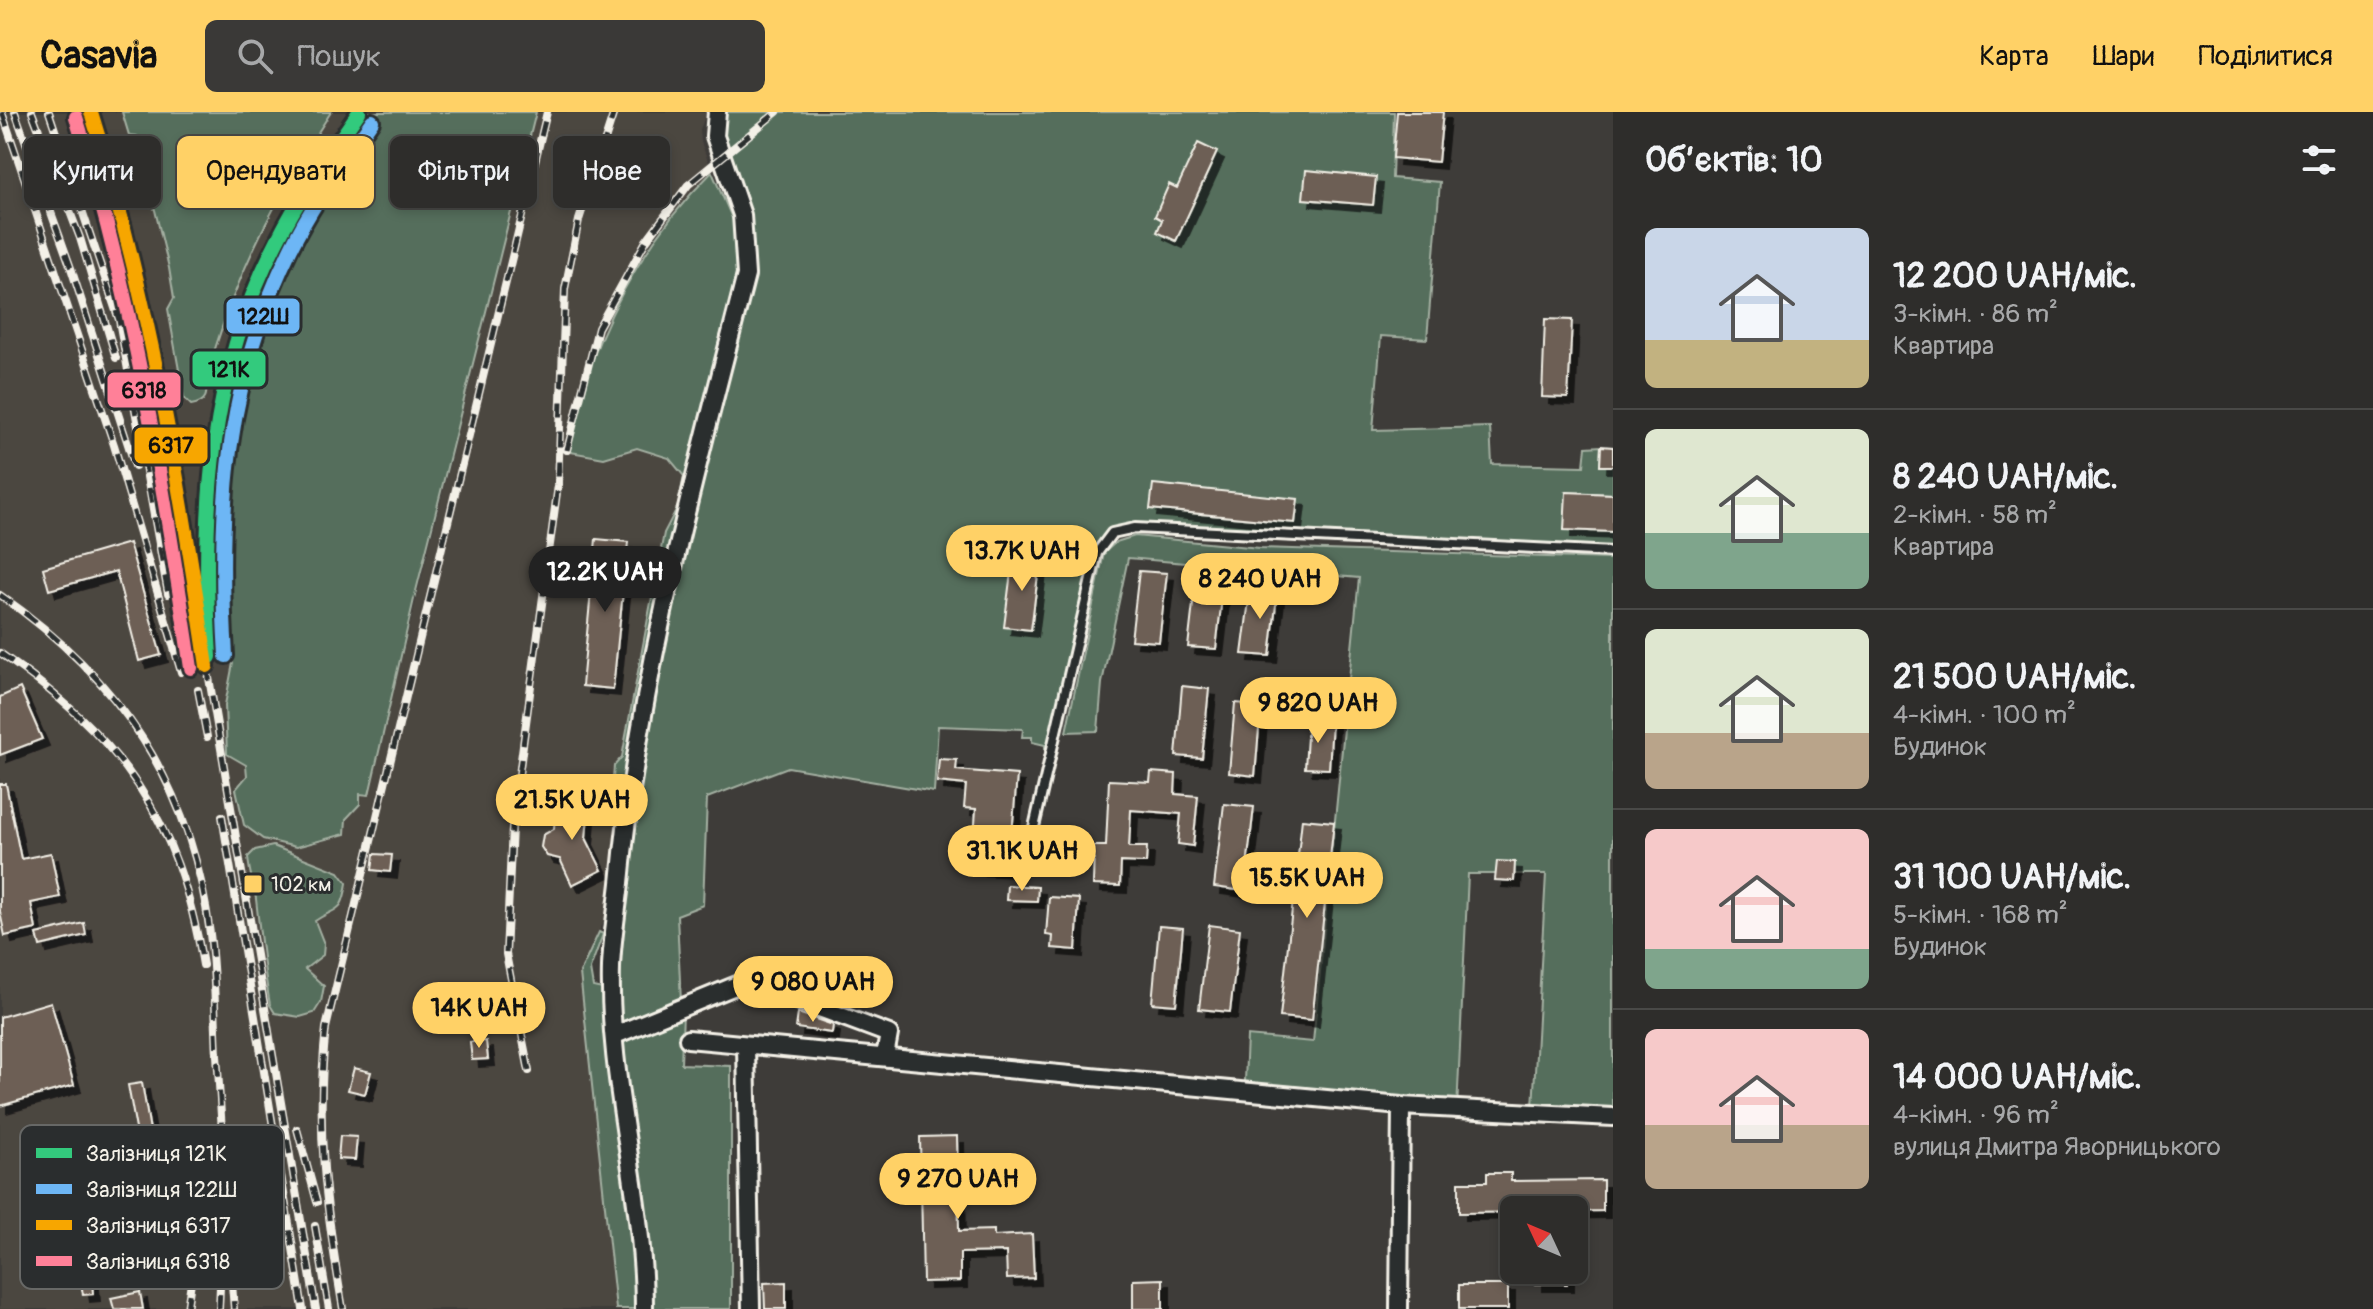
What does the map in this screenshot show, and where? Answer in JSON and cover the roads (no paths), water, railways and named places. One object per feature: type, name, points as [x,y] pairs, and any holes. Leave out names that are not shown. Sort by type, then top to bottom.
[{"type":"street","points":[[644,1309],[643,1260],[615,1035],[611,966],[628,790],[655,638],[746,275],[742,215],[715,136],[717,112]]},
{"type":"street","points":[[615,1035],[747,981],[889,1034],[885,1056]]},
{"type":"street","points":[[688,1039],[1401,1106],[1613,1117]]},
{"type":"street","points":[[746,1045],[751,1309]]},
{"type":"street","points":[[1399,1309],[1401,1106]]},
{"type":"lane","points":[[1032,836],[1097,553],[1112,533],[1135,528],[1613,552]]},
{"type":"railway","points":[[2,112],[114,445],[181,672]]},
{"type":"railway","points":[[15,112],[71,268],[135,466]]},
{"type":"railway","points":[[32,112],[80,238],[116,358]]},
{"type":"railway","points":[[49,112],[119,320],[168,594]]},
{"type":"railway","points":[[343,1309],[324,1169],[322,1100],[326,1028],[547,112]]},
{"type":"railway","points":[[529,1071],[506,954],[512,827],[558,485],[565,289],[579,220],[614,112]]},
{"type":"railway","points":[[567,450],[598,328],[646,241],[688,185],[777,112]]},
{"type":"railway","points":[[0,595],[43,628],[115,700],[144,740],[168,784],[187,830],[201,880],[210,934],[222,1125]]},
{"type":"railway","points":[[0,653],[80,717],[138,785],[160,823],[178,865],[203,965]]},
{"type":"railway","points":[[207,666],[316,1309]]},
{"type":"railway","points":[[198,690],[207,737]]},
{"type":"railway","points":[[222,816],[273,1125]]},
{"type":"railway","points":[[297,1129],[317,1202]]},
{"type":"railway","points":[[284,1193],[303,1309]]},
{"type":"railway","points":[[315,1226],[329,1309]]},
{"type":"railway","points":[[187,1309],[190,1289]]},
{"type":"railway","points":[[219,1309],[220,1289]]},
{"type":"railway","points":[[233,1289],[234,1309]]},
{"type":"rail line","name":"6317","points":[[91,112],[129,248],[160,386],[207,666]]},
{"type":"rail line","name":"121К","points":[[210,657],[209,496],[224,392],[237,341],[254,291],[286,224],[359,112]]},
{"type":"rail line","name":"6318","points":[[76,117],[130,321],[157,459],[191,668]]},
{"type":"rail line","name":"122Ш","points":[[226,656],[225,499],[230,448],[251,349],[268,300],[308,216],[372,121]]},
{"type":"place","name":"102 км","points":[[253,884]]}]
